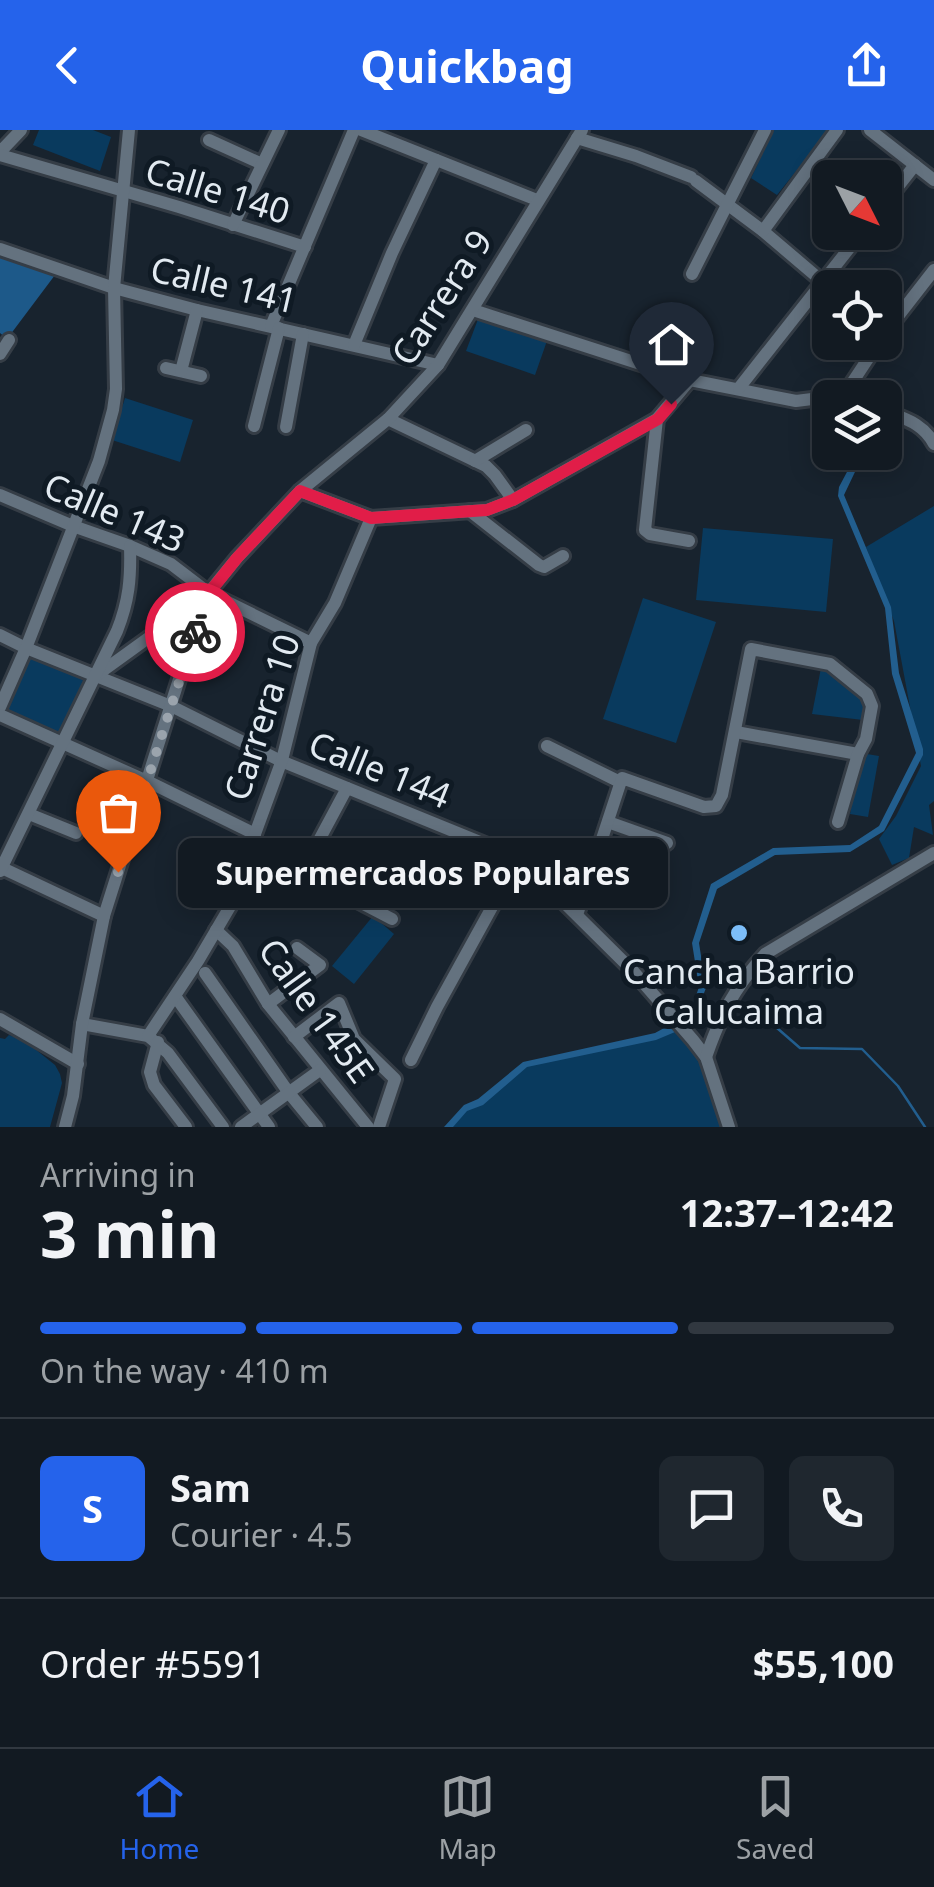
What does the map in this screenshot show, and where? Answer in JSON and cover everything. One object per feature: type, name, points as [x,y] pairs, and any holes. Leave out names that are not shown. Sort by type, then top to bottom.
[{"type":"street","points":[[0,154],[21,130]]},
{"type":"street","points":[[0,706],[99,461],[112,410],[116,378],[114,288],[129,130]]},
{"type":"street","points":[[233,224],[279,130]]},
{"type":"street","points":[[254,426],[275,327],[304,247],[358,130],[538,200]]},
{"type":"street","points":[[692,274],[765,130]]},
{"type":"street","points":[[763,230],[837,130]]},
{"type":"street","points":[[870,130],[934,180]]},
{"type":"street","points":[[579,134],[693,179],[812,272]]},
{"type":"street","name":"Carrera 9","points":[[65,1127],[104,916],[207,595],[300,491],[388,419],[438,365],[579,134]]},
{"type":"street","points":[[209,140],[262,164]]},
{"type":"street","name":"Calle 140","points":[[0,154],[304,247]]},
{"type":"street","points":[[354,345],[436,160]]},
{"type":"street","points":[[902,181],[915,165]]},
{"type":"street","name":"Calle 141","points":[[0,249],[114,288],[197,310],[438,365]]},
{"type":"street","points":[[902,311],[934,270]]},
{"type":"street","points":[[739,388],[812,303]]},
{"type":"street","points":[[181,371],[197,310]]},
{"type":"street","points":[[473,310],[690,380],[796,401],[812,399]]},
{"type":"street","points":[[286,427],[303,334]]},
{"type":"street","points":[[0,354],[9,340]]},
{"type":"street","points":[[166,368],[201,376]]},
{"type":"street","points":[[300,491],[371,518],[487,510],[513,500],[658,419],[690,380]]},
{"type":"street","points":[[902,418],[922,427],[934,444]]},
{"type":"street","points":[[388,419],[475,461],[495,475],[513,500]]},
{"type":"street","points":[[658,419],[645,530],[689,541]]},
{"type":"street","points":[[475,461],[526,430]]},
{"type":"street","name":"Calle 143","points":[[0,495],[171,564],[207,595],[310,643]]},
{"type":"street","points":[[470,511],[539,565],[544,567],[563,556]]},
{"type":"street","name":"Carrera 10","points":[[153,1039],[174,996],[238,893],[281,762],[310,643],[335,603],[371,518]]},
{"type":"street","points":[[104,916],[0,869],[126,606],[130,546]]},
{"type":"street","points":[[95,676],[207,595]]},
{"type":"street","name":"Calle 144","points":[[0,634],[171,706],[281,762],[519,858],[633,971],[687,1032],[706,1057],[729,1127]]},
{"type":"street","points":[[547,746],[621,780],[704,807],[716,806],[722,796],[751,649],[830,664],[867,694],[872,706],[866,740],[858,754],[838,822]]},
{"type":"street","points":[[0,715],[147,782],[392,919]]},
{"type":"street","points":[[736,732],[858,754]]},
{"type":"street","points":[[577,915],[621,780]]},
{"type":"street","points":[[302,872],[347,788]]},
{"type":"street","points":[[29,814],[76,833]]},
{"type":"street","points":[[608,822],[668,842]]},
{"type":"street","points":[[706,1057],[744,977],[765,954],[934,852]]},
{"type":"street","points":[[411,1060],[519,858]]},
{"type":"street","name":"Calle 145E","points":[[216,930],[233,946],[268,1004],[368,1127]]},
{"type":"street","points":[[268,1004],[320,965],[297,948]]},
{"type":"street","points":[[205,974],[316,1127]]},
{"type":"street","points":[[174,996],[269,1127]]},
{"type":"street","points":[[294,1037],[339,1003],[354,1038],[394,1079],[378,1127]]},
{"type":"street","points":[[0,1019],[78,1064]]},
{"type":"street","points":[[82,1024],[153,1039],[168,1052],[223,1127]]},
{"type":"street","points":[[153,1039],[150,1072],[154,1084],[186,1127]]},
{"type":"street","points":[[241,1127],[320,1070]]},
{"type":"shaded area","points":[[39,130],[93,130],[111,137],[100,171],[33,145]]},
{"type":"shaded area","points":[[774,130],[829,130],[777,195],[751,178]]},
{"type":"shaded area","points":[[0,257],[58,271],[7,339],[0,333]]},
{"type":"shaded area","points":[[480,314],[548,338],[535,375],[466,351]]},
{"type":"shaded area","points":[[125,398],[193,420],[180,462],[112,440]]},
{"type":"shaded area","points":[[848,470],[856,470],[844,495],[891,607],[899,673],[923,749],[884,831],[850,852],[775,855],[717,889],[699,943],[706,988],[697,1011],[675,1032],[656,1040],[527,1067],[483,1105],[467,1111],[453,1127],[444,1127],[464,1105],[478,1099],[523,1062],[655,1033],[677,1021],[692,1007],[699,987],[692,943],[711,884],[773,848],[850,845],[879,826],[916,753],[892,674],[885,608],[838,496]]},
{"type":"shaded area","points":[[934,506],[934,801],[929,805],[933,835],[914,827],[909,858],[892,865],[879,839],[896,816],[921,766],[894,621],[866,547]]},
{"type":"shaded area","points":[[703,528],[833,539],[826,612],[696,600]]},
{"type":"shaded area","points":[[643,598],[716,622],[676,743],[603,719]]},
{"type":"shaded area","points":[[20,643],[94,673],[60,741],[0,714],[0,687]]},
{"type":"shaded area","points":[[821,668],[836,671],[865,697],[863,720],[812,714]]},
{"type":"shaded area","points":[[861,753],[879,756],[868,817],[850,814]]},
{"type":"shaded area","points":[[373,916],[394,934],[354,984],[332,966]]},
{"type":"shaded area","points":[[680,1024],[706,1057],[727,1127],[449,1127],[465,1109],[475,1106],[526,1064],[656,1037]]},
{"type":"shaded area","points":[[9,1035],[25,1041],[55,1065],[60,1074],[62,1083],[50,1127],[0,1127],[0,1038]]},
{"type":"waterway","points":[[725,1022],[769,1021],[800,1048],[862,1049],[898,1086],[925,1127]]},
{"type":"waterway","points":[[685,1024],[712,1023]]},
{"type":"way so far","points":[[118,872],[195,632]]},
{"type":"place","name":"Supermercados Populares","points":[[118,872]]},
{"type":"place","name":"Cancha Barrio Calucaima","points":[[739,933]]},
{"type":"route","points":[[195,632],[209,593],[300,491],[371,518],[487,510],[513,500],[658,419],[671,404]]}]
